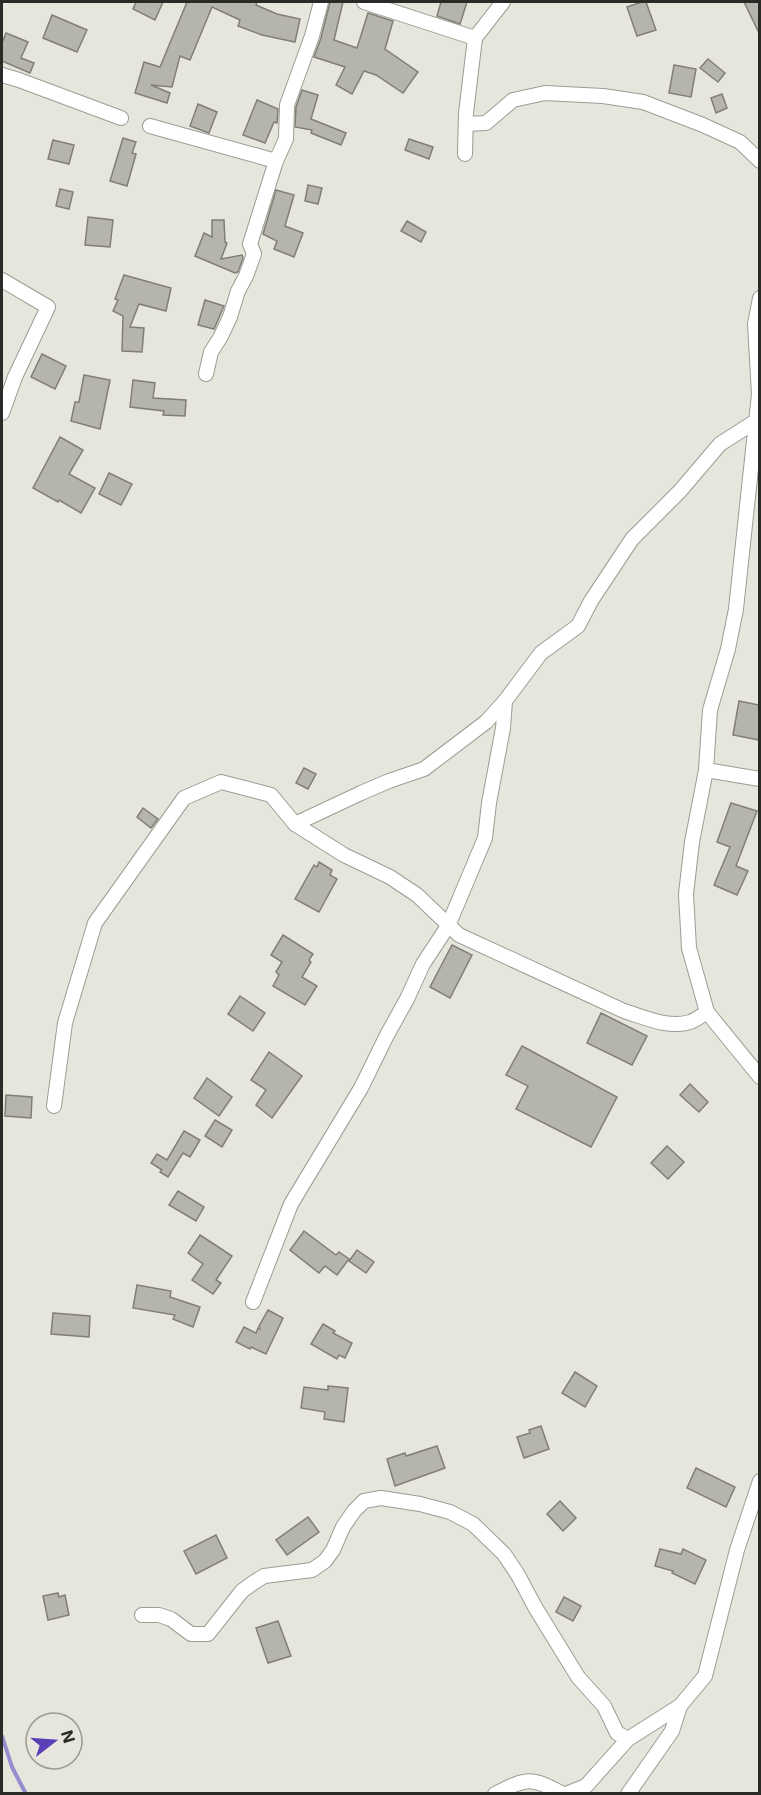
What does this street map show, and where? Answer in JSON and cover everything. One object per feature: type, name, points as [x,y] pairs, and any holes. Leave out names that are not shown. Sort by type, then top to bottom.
[{"type":"street","points":[[206,374],[211,352],[230,317],[254,254],[250,244],[276,161],[286,138],[287,105],[312,36],[321,2]]},
{"type":"street","points":[[364,2],[475,38]]},
{"type":"street","points":[[465,154],[475,38],[503,2]]},
{"type":"street","points":[[2,75],[121,118]]},
{"type":"street","points":[[466,124],[486,123],[513,100],[544,93],[603,96],[643,102],[704,125],[740,142],[759,161]]},
{"type":"street","points":[[150,126],[276,161]]},
{"type":"street","points":[[2,280],[48,307],[15,377],[2,413]]},
{"type":"street","points":[[759,298],[755,324],[759,394],[755,475],[728,649],[710,710],[706,770],[692,842],[686,894],[689,948],[707,1012],[759,1077]]},
{"type":"street","points":[[295,824],[370,789],[424,769],[486,722],[506,701],[541,653],[578,626],[591,601],[632,539],[680,491],[720,444],[756,421]]},
{"type":"street","points":[[253,1302],[291,1204],[361,1088],[423,964],[448,926],[485,838],[506,701]]},
{"type":"street","points":[[706,770],[759,779]]},
{"type":"street","points":[[54,1106],[64,1023],[95,923],[184,798],[221,782],[271,795],[295,824],[344,855],[390,877],[417,895],[459,935],[624,1011],[669,1024],[690,1022],[707,1012]]},
{"type":"street","points":[[495,1794],[520,1781],[541,1782],[565,1794],[586,1786],[628,1739],[680,1706],[705,1676],[734,1559],[759,1481]]},
{"type":"street","points":[[142,1615],[159,1615],[171,1619],[191,1634],[208,1634],[242,1591],[264,1576],[312,1570],[325,1562],[343,1527],[354,1511],[364,1502],[381,1498],[420,1504],[450,1512],[473,1524],[504,1554],[578,1677],[604,1706],[617,1733],[628,1739]]},
{"type":"street","points":[[628,1794],[672,1731],[680,1706]]},
{"type":"building","points":[[136,2],[163,2],[155,20],[133,9]]},
{"type":"building","points":[[187,2],[257,2],[256,5],[277,14],[300,19],[295,42],[262,35],[238,26],[240,20],[212,7],[190,60],[180,56],[172,87],[151,85],[170,93],[167,103],[135,93],[144,62],[160,67]]},
{"type":"building","points":[[330,2],[343,2],[334,40],[357,48],[368,13],[393,21],[385,49],[418,72],[403,93],[376,75],[364,71],[352,94],[336,85],[345,67],[314,57]]},
{"type":"building","points":[[441,2],[467,2],[460,24],[437,16]]},
{"type":"building","points":[[646,2],[656,30],[637,36],[627,7]]},
{"type":"building","points":[[744,2],[759,2],[759,33]]},
{"type":"building","points":[[52,15],[87,30],[77,52],[43,38]]},
{"type":"building","points":[[6,33],[28,42],[21,58],[34,63],[30,73],[2,61],[2,43]]},
{"type":"building","points":[[708,59],[725,73],[718,82],[700,68]]},
{"type":"building","points":[[674,65],[696,69],[691,97],[669,93]]},
{"type":"building","points":[[302,90],[318,95],[311,119],[346,133],[341,145],[311,133],[312,130],[295,127],[296,107]]},
{"type":"building","points":[[722,94],[727,108],[716,113],[711,98]]},
{"type":"building","points":[[257,100],[278,109],[277,123],[274,122],[265,143],[243,135]]},
{"type":"building","points":[[198,104],[217,112],[209,133],[190,126]]},
{"type":"building","points":[[123,138],[136,142],[132,153],[136,154],[127,186],[110,181]]},
{"type":"building","points":[[409,139],[433,147],[429,159],[405,150]]},
{"type":"building","points":[[53,140],[74,145],[69,164],[48,159]]},
{"type":"building","points":[[308,185],[322,188],[318,204],[305,201]]},
{"type":"building","points":[[60,189],[73,192],[69,209],[56,206]]},
{"type":"building","points":[[276,190],[294,195],[285,226],[303,233],[294,257],[274,249],[277,241],[263,234]]},
{"type":"building","points":[[88,217],[113,220],[110,247],[85,245]]},
{"type":"building","points":[[212,220],[224,220],[225,242],[227,243],[221,259],[242,255],[238,272],[235,273],[195,256],[204,233],[212,237]]},
{"type":"building","points":[[407,221],[426,232],[421,242],[401,231]]},
{"type":"building","points":[[124,275],[171,288],[166,311],[139,304],[130,327],[144,328],[142,352],[122,351],[123,316],[113,311]]},
{"type":"building","points":[[205,300],[224,306],[214,329],[198,325]]},
{"type":"building","points":[[42,354],[66,366],[55,389],[31,377]]},
{"type":"building","points":[[84,375],[110,380],[100,429],[71,421],[75,402],[79,402]]},
{"type":"building","points":[[133,380],[155,383],[153,398],[186,400],[185,416],[163,415],[164,411],[130,407]]},
{"type":"building","points":[[60,437],[83,450],[69,474],[95,488],[81,513],[33,488]]},
{"type":"building","points":[[109,473],[132,484],[121,505],[99,494]]},
{"type":"building","points":[[739,701],[759,705],[759,740],[733,735]]},
{"type":"building","points":[[304,768],[316,774],[308,789],[296,783]]},
{"type":"building","points":[[731,803],[757,811],[736,866],[748,871],[737,895],[714,885],[730,847],[717,842]]},
{"type":"building","points":[[143,808],[158,819],[151,828],[137,817]]},
{"type":"building","points":[[319,862],[332,870],[330,875],[337,879],[319,912],[295,899],[314,865],[317,867]]},
{"type":"building","points":[[283,935],[313,954],[302,977],[317,986],[305,1005],[273,986],[279,975],[276,972],[282,962],[271,955]]},
{"type":"building","points":[[452,945],[472,955],[450,998],[430,987]]},
{"type":"building","points":[[240,996],[265,1013],[253,1031],[228,1014]]},
{"type":"building","points":[[601,1013],[647,1036],[632,1065],[587,1043]]},
{"type":"building","points":[[522,1046],[617,1097],[591,1147],[516,1109],[528,1086],[506,1075]]},
{"type":"building","points":[[269,1052],[302,1076],[272,1118],[256,1105],[266,1090],[251,1080]]},
{"type":"building","points":[[207,1078],[232,1097],[219,1116],[194,1098]]},
{"type":"building","points":[[690,1084],[708,1102],[699,1112],[680,1095]]},
{"type":"building","points":[[6,1095],[32,1097],[31,1118],[5,1116]]},
{"type":"building","points":[[215,1120],[232,1130],[222,1147],[205,1136]]},
{"type":"building","points":[[184,1131],[200,1140],[190,1157],[183,1153],[168,1177],[151,1163],[157,1154],[167,1160]]},
{"type":"building","points":[[667,1146],[684,1162],[668,1179],[651,1163]]},
{"type":"building","points":[[178,1191],[204,1207],[196,1221],[169,1205]]},
{"type":"building","points":[[304,1231],[336,1255],[339,1252],[349,1259],[337,1275],[325,1266],[319,1273],[290,1250]]},
{"type":"building","points":[[200,1235],[232,1256],[216,1280],[221,1283],[213,1294],[192,1280],[203,1264],[188,1253]]},
{"type":"building","points":[[357,1250],[374,1262],[366,1273],[349,1261]]},
{"type":"building","points":[[137,1285],[171,1291],[170,1297],[200,1307],[193,1327],[173,1319],[175,1315],[133,1308]]},
{"type":"building","points":[[268,1310],[283,1318],[266,1354],[236,1342],[244,1327],[256,1333],[258,1328],[260,1329],[259,1326]]},
{"type":"building","points":[[53,1313],[90,1316],[89,1337],[51,1334]]},
{"type":"building","points":[[323,1324],[335,1331],[333,1333],[352,1343],[345,1358],[339,1355],[337,1359],[311,1344]]},
{"type":"building","points":[[575,1372],[597,1386],[585,1407],[562,1393]]},
{"type":"building","points":[[328,1386],[348,1388],[344,1422],[324,1419],[325,1412],[301,1408],[304,1387],[328,1390]]},
{"type":"building","points":[[541,1426],[549,1449],[524,1458],[517,1437]]},
{"type":"building","points":[[437,1446],[445,1468],[395,1486],[387,1459],[405,1453],[406,1456]]},
{"type":"building","points":[[696,1468],[735,1487],[726,1507],[687,1488]]},
{"type":"building","points":[[560,1501],[576,1518],[563,1531],[547,1514]]},
{"type":"building","points":[[308,1517],[319,1532],[287,1555],[276,1540]]},
{"type":"building","points":[[216,1535],[227,1558],[196,1574],[184,1551]]},
{"type":"building","points":[[660,1549],[681,1554],[683,1549],[706,1560],[695,1584],[672,1573],[673,1571],[655,1566]]},
{"type":"building","points":[[58,1593],[59,1597],[65,1595],[69,1615],[48,1620],[43,1596]]},
{"type":"building","points":[[564,1597],[581,1606],[573,1621],[556,1612]]},
{"type":"building","points":[[278,1621],[291,1656],[268,1663],[256,1628]]},
{"type":"waterway","points":[[2,1736],[12,1767],[26,1794]]}]
